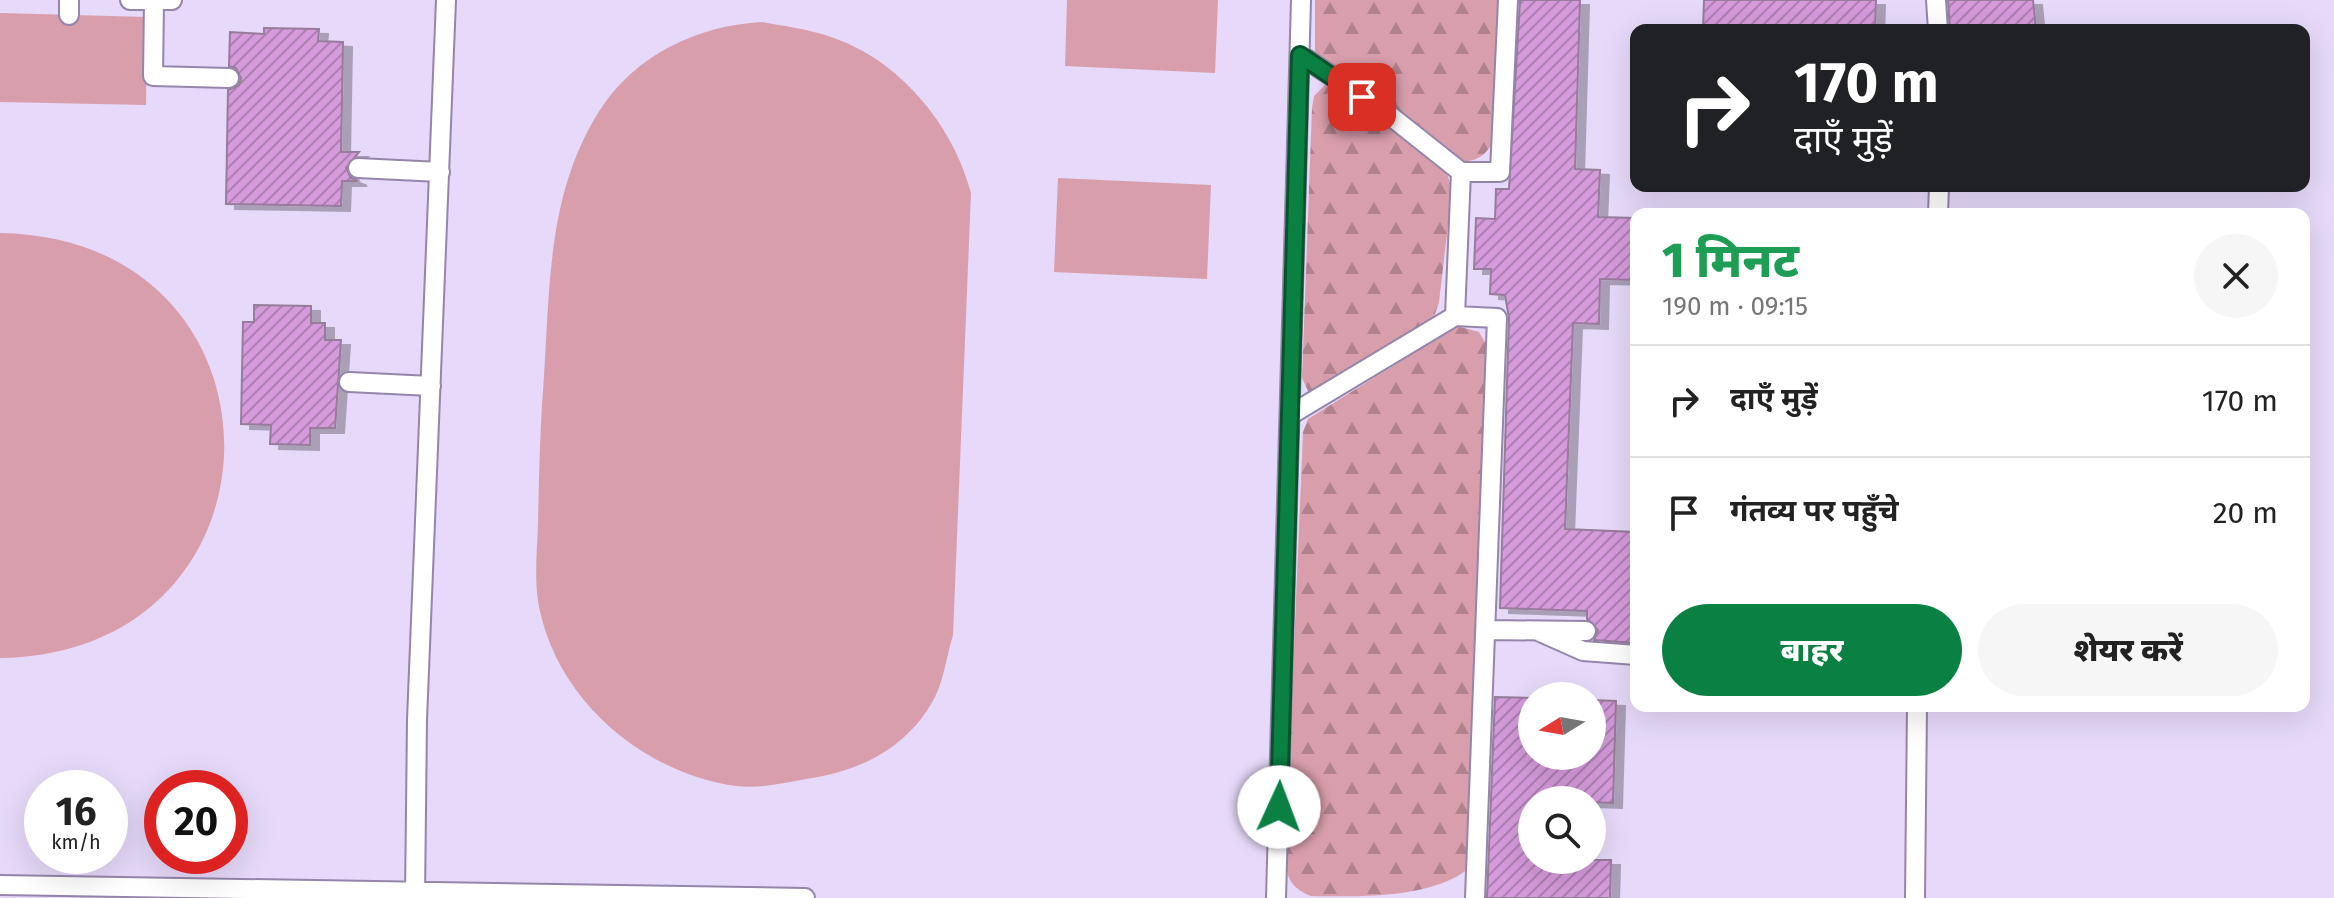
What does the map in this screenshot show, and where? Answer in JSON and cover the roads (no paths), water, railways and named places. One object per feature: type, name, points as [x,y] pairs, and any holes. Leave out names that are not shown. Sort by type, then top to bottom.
[{"type":"lane","points":[[130,0],[172,0]]},
{"type":"lane","points":[[415,895],[417,720],[446,0]]},
{"type":"lane","points":[[1276,898],[1301,0]]},
{"type":"lane","points":[[1300,55],[1383,110],[1461,172],[1500,172],[1508,0]]},
{"type":"lane","points":[[154,1],[150,76],[229,78]]},
{"type":"lane","points":[[1938,24],[1939,1]]},
{"type":"lane","points":[[358,168],[440,172]]},
{"type":"lane","points":[[1455,316],[1466,243],[1461,172]]},
{"type":"lane","points":[[1290,415],[1455,316],[1497,318],[1475,898]]},
{"type":"lane","points":[[349,382],[431,386]]},
{"type":"lane","points":[[1487,630],[1586,631]]},
{"type":"lane","points":[[1538,631],[1583,651],[1630,655]]},
{"type":"lane","points":[[1915,898],[1917,712]]},
{"type":"lane","points":[[0,885],[28,892],[805,898]]}]
